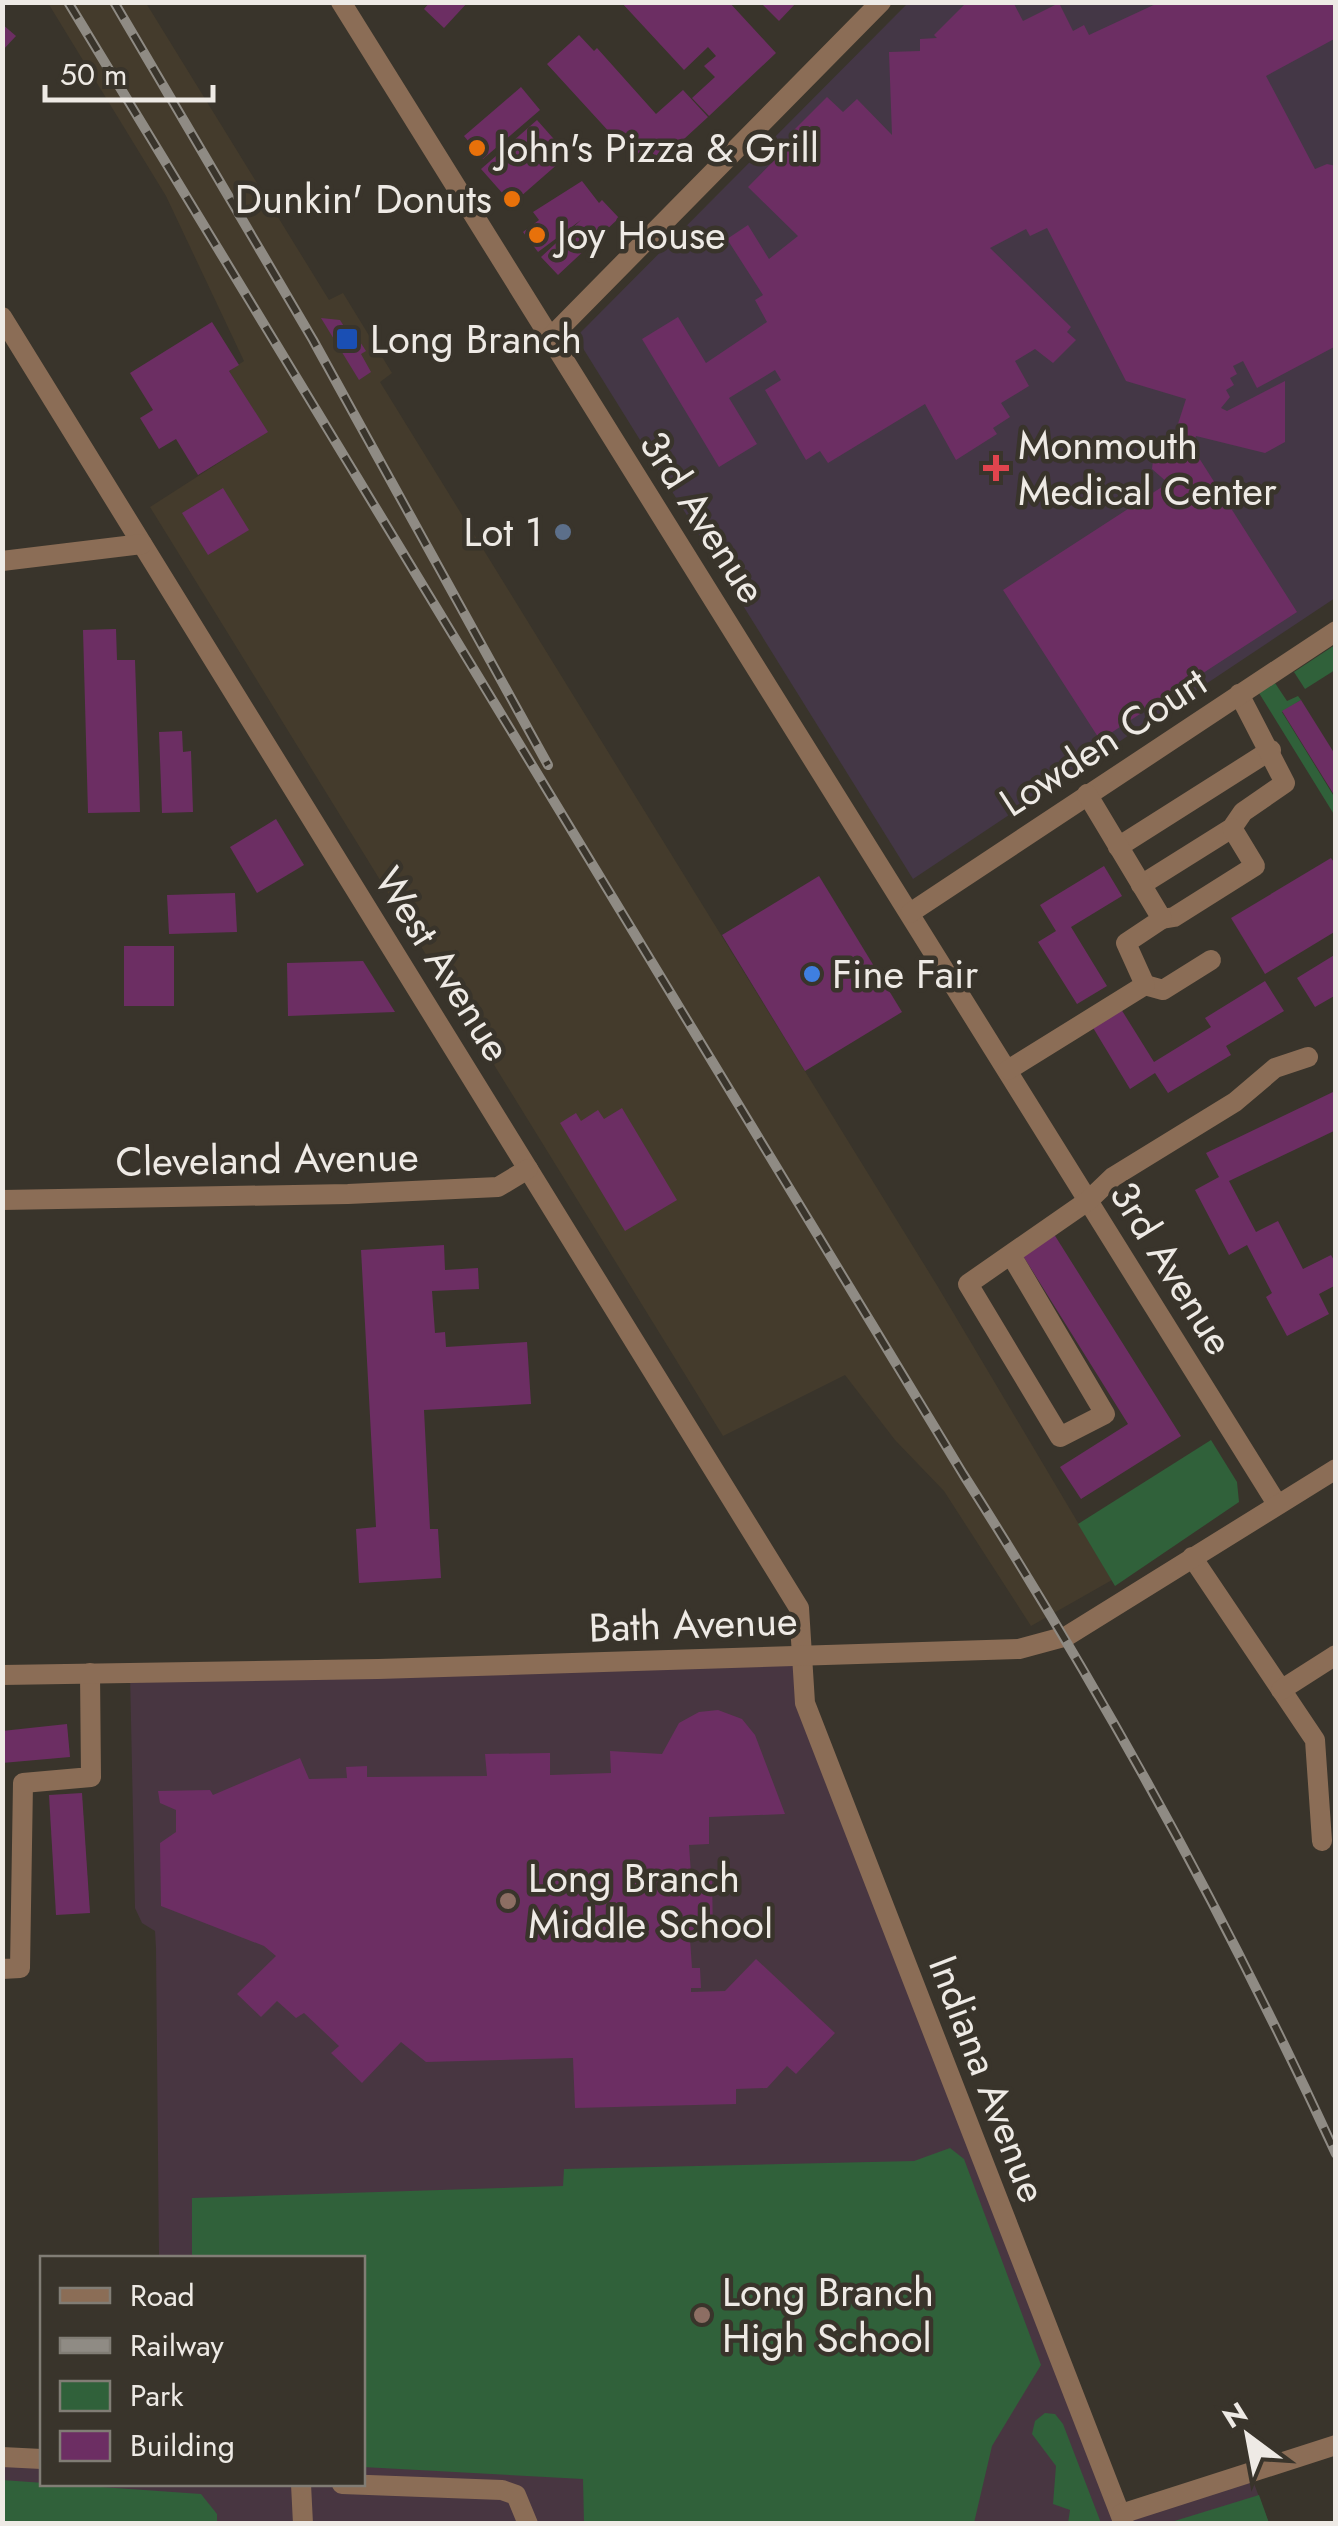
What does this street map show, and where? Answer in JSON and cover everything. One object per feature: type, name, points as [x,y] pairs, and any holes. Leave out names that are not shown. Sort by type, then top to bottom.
[{"type":"street","name":"3rd Avenue","points":[[342,2],[1277,1504]]},
{"type":"street","points":[[549,339],[881,2]]},
{"type":"street","name":"West Avenue","points":[[2,317],[799,1608],[805,1655]]},
{"type":"street","points":[[2,561],[142,544]]},
{"type":"street","name":"Lowden Court","points":[[910,913],[1336,631]]},
{"type":"street","points":[[1141,885],[1232,828],[1243,812],[1285,783],[1239,694]]},
{"type":"street","points":[[1118,847],[1271,750]]},
{"type":"street","points":[[1087,794],[1162,920]]},
{"type":"street","points":[[1145,986],[1126,943],[1255,866],[1232,828]]},
{"type":"street","points":[[1008,1070],[1145,986],[1163,990],[1210,960]]},
{"type":"street","points":[[1011,1254],[1104,1414],[1060,1437],[968,1284],[1011,1254],[1089,1200],[1113,1177],[1234,1102],[1275,1068],[1308,1057]]},
{"type":"street","name":"Cleveland Avenue","points":[[2,1200],[348,1194],[498,1187],[528,1170]]},
{"type":"street","name":"Bath Avenue","points":[[2,1675],[378,1669],[1038,1646],[1067,1636],[1336,1469]]},
{"type":"street","points":[[1192,1557],[1326,1756],[1322,1841]]},
{"type":"street","name":"Indiana Avenue","points":[[805,1655],[805,1704],[1123,2519]]},
{"type":"street","points":[[1281,1690],[1336,1656]]},
{"type":"street","points":[[2,1969],[20,1968],[23,1783],[91,1777],[90,1672]]},
{"type":"street","points":[[1123,2519],[1336,2445]]},
{"type":"street","points":[[2,2457],[40,2459]]},
{"type":"street","points":[[365,2485],[502,2490],[516,2495],[528,2524]]},
{"type":"street","points":[[302,2486],[303,2524]]},
{"type":"shaded area","points":[[48,3],[146,3],[329,300],[343,293],[392,373],[380,382],[938,1287],[1112,1580],[1031,1626],[944,1491],[895,1440],[845,1375],[723,1436],[150,507],[267,432],[229,371],[244,361],[166,196]]},
{"type":"shaded area","name":"Monmouth Medical Center","points":[[908,3],[1335,3],[1335,598],[913,879],[576,337]]},
{"type":"shaded area","points":[[805,1655],[805,1704],[1121,2514],[1250,2473],[1269,2523],[3,2523],[2,2457],[40,2459],[40,2486],[365,2486],[365,2256],[159,2256],[156,1948],[155,1931],[142,1923],[135,1908],[130,1673]]},
{"type":"green space","points":[[1335,645],[1335,670],[1305,689],[1294,672]]},
{"type":"green space","points":[[1275,683],[1287,701],[1298,696],[1301,700],[1282,712],[1335,798],[1335,816],[1259,693]]},
{"type":"green space","points":[[1211,1440],[1237,1482],[1239,1502],[1115,1586],[1078,1524]]},
{"type":"green space","name":"Long Branch High School","points":[[950,2148],[964,2159],[1041,2365],[992,2446],[974,2523],[584,2523],[583,2479],[365,2467],[365,2256],[192,2256],[192,2198],[563,2186],[564,2169],[914,2161]]},
{"type":"green space","points":[[1045,2413],[1055,2414],[1063,2424],[1101,2523],[1068,2523],[1070,2510],[1053,2504],[1056,2466],[1032,2434],[1035,2421]]},
{"type":"green space","points":[[2,2480],[40,2483],[40,2486],[201,2494],[217,2514],[217,2523],[3,2523]]},
{"type":"green space","points":[[1259,2495],[1269,2523],[1168,2523]]},
{"type":"building","points":[[430,2],[468,2],[444,28],[424,9]]},
{"type":"building","points":[[621,2],[729,2],[776,53],[709,116],[692,98],[715,77],[704,66],[716,56],[708,47],[684,70]]},
{"type":"building","points":[[760,2],[797,2],[779,21]]},
{"type":"building","name":"Monmouth Medical Center","points":[[967,2],[1013,2],[1023,21],[1059,3],[1073,31],[1084,25],[1089,35],[1160,2],[1336,2],[1336,38],[1266,76],[1315,169],[1327,164],[1336,166],[1336,346],[1257,388],[1243,361],[1233,366],[1237,374],[1230,378],[1234,385],[1226,390],[1230,397],[1221,408],[1227,411],[1285,381],[1285,442],[1265,453],[1196,436],[1192,447],[1297,612],[1100,740],[1003,590],[1168,483],[1152,469],[1153,461],[1173,441],[1183,439],[1185,433],[1176,430],[1186,399],[1126,381],[1047,228],[1030,236],[1026,229],[990,248],[1071,327],[1067,332],[1076,340],[1053,363],[1035,349],[1015,361],[1029,386],[1001,403],[1010,417],[993,428],[997,434],[956,460],[925,404],[828,463],[820,451],[806,460],[765,390],[781,380],[775,370],[729,398],[757,444],[719,467],[642,339],[678,317],[706,363],[767,322],[755,300],[763,295],[727,239],[748,225],[769,259],[798,236],[748,187],[799,135],[794,130],[827,97],[843,112],[857,99],[892,135],[889,52],[920,51],[920,39],[937,38],[934,35]]},
{"type":"building","points":[[2,24],[16,36],[2,51]]},
{"type":"building","points":[[579,35],[594,51],[597,48],[656,114],[683,90],[708,117],[660,161],[647,147],[634,159],[547,64]]},
{"type":"building","points":[[521,87],[540,110],[483,159],[464,136]]},
{"type":"building","points":[[537,120],[568,155],[512,204],[481,169]]},
{"type":"building","points":[[582,181],[599,203],[602,200],[619,218],[558,275],[541,257],[581,220],[538,252],[523,232],[539,220],[533,212]]},
{"type":"building","points":[[321,318],[340,320],[345,328],[349,325],[366,351],[361,354],[371,372],[359,380]]},
{"type":"building","points":[[212,322],[239,365],[229,371],[268,432],[198,475],[176,439],[159,449],[140,418],[153,410],[130,373]]},
{"type":"building","points":[[223,488],[249,530],[208,555],[182,513]]},
{"type":"building","points":[[116,629],[117,660],[135,660],[140,812],[88,813],[83,630]]},
{"type":"building","points":[[1301,700],[1336,756],[1336,798],[1282,711]]},
{"type":"building","points":[[182,731],[183,752],[191,751],[193,812],[162,813],[159,732]]},
{"type":"building","points":[[276,819],[304,865],[257,893],[230,847]]},
{"type":"building","points":[[1331,858],[1336,865],[1336,931],[1265,974],[1231,918]]},
{"type":"building","points":[[1104,866],[1122,896],[1071,927],[1107,986],[1077,1004],[1038,942],[1056,931],[1040,905]]},
{"type":"building","name":"Fine Fair","points":[[819,876],[902,1012],[805,1071],[722,935]]},
{"type":"building","points":[[235,893],[237,932],[169,934],[167,895]]},
{"type":"building","points":[[124,946],[174,946],[174,1006],[124,1006]]},
{"type":"building","points":[[1336,954],[1336,995],[1315,1007],[1297,978]]},
{"type":"building","points":[[363,961],[395,1012],[288,1016],[287,963]]},
{"type":"building","points":[[1265,981],[1284,1011],[1226,1046],[1231,1055],[1168,1093],[1155,1073],[1130,1089],[1092,1026],[1121,1009],[1154,1062],[1211,1027],[1205,1018]]},
{"type":"building","points":[[1333,1092],[1336,1130],[1229,1181],[1256,1232],[1278,1221],[1303,1269],[1331,1255],[1336,1264],[1336,1285],[1319,1294],[1329,1314],[1287,1336],[1266,1297],[1272,1293],[1247,1245],[1229,1255],[1195,1190],[1219,1177],[1206,1153]]},
{"type":"building","points":[[622,1108],[677,1200],[625,1231],[560,1123],[576,1113],[581,1121],[598,1110],[604,1119]]},
{"type":"building","points":[[1052,1231],[1181,1436],[1081,1499],[1060,1467],[1128,1424],[1020,1251]]},
{"type":"building","points":[[444,1245],[445,1270],[478,1268],[479,1289],[432,1291],[435,1333],[445,1332],[446,1347],[527,1342],[531,1404],[424,1410],[430,1529],[438,1529],[441,1578],[359,1583],[356,1529],[376,1527],[361,1250]]},
{"type":"building","name":"Long Branch Middle School","points":[[718,1710],[742,1719],[755,1735],[785,1814],[709,1817],[709,1844],[689,1845],[691,1874],[712,1874],[713,1938],[690,1939],[692,1968],[700,1968],[701,1988],[691,1988],[691,1992],[725,1991],[756,1959],[835,2033],[796,2074],[787,2066],[767,2088],[736,2089],[736,2104],[575,2108],[573,2058],[426,2062],[401,2042],[362,2083],[331,2053],[339,2046],[304,2013],[296,2018],[277,2001],[261,2017],[237,1994],[276,1956],[264,1946],[161,1906],[160,1843],[176,1832],[176,1810],[160,1803],[158,1791],[210,1790],[213,1795],[300,1758],[309,1779],[347,1778],[346,1767],[367,1766],[367,1777],[487,1776],[485,1754],[550,1753],[550,1775],[611,1773],[610,1751],[662,1754],[679,1723],[699,1712]]},
{"type":"building","points":[[67,1724],[70,1757],[2,1763],[2,1731]]},
{"type":"building","points":[[82,1793],[90,1913],[56,1915],[49,1795]]},
{"type":"railway","points":[[68,2],[1065,1639],[1207,1893],[1336,2154]]},
{"type":"railway","points":[[114,2],[313,340],[548,765]]},
{"type":"place","name":"John's Pizza & Grill","points":[[477,148]]},
{"type":"place","name":"Dunkin' Donuts","points":[[512,199]]},
{"type":"place","name":"Joy House","points":[[537,235]]},
{"type":"place","name":"Long Branch","points":[[347,339]]},
{"type":"place","name":"Monmouth Medical Center","points":[[996,468]]},
{"type":"place","name":"Lot 1","points":[[563,532]]},
{"type":"place","name":"Fine Fair","points":[[812,974]]},
{"type":"place","name":"Long Branch Middle School","points":[[508,1901]]},
{"type":"place","name":"Long Branch High School","points":[[702,2315]]}]
